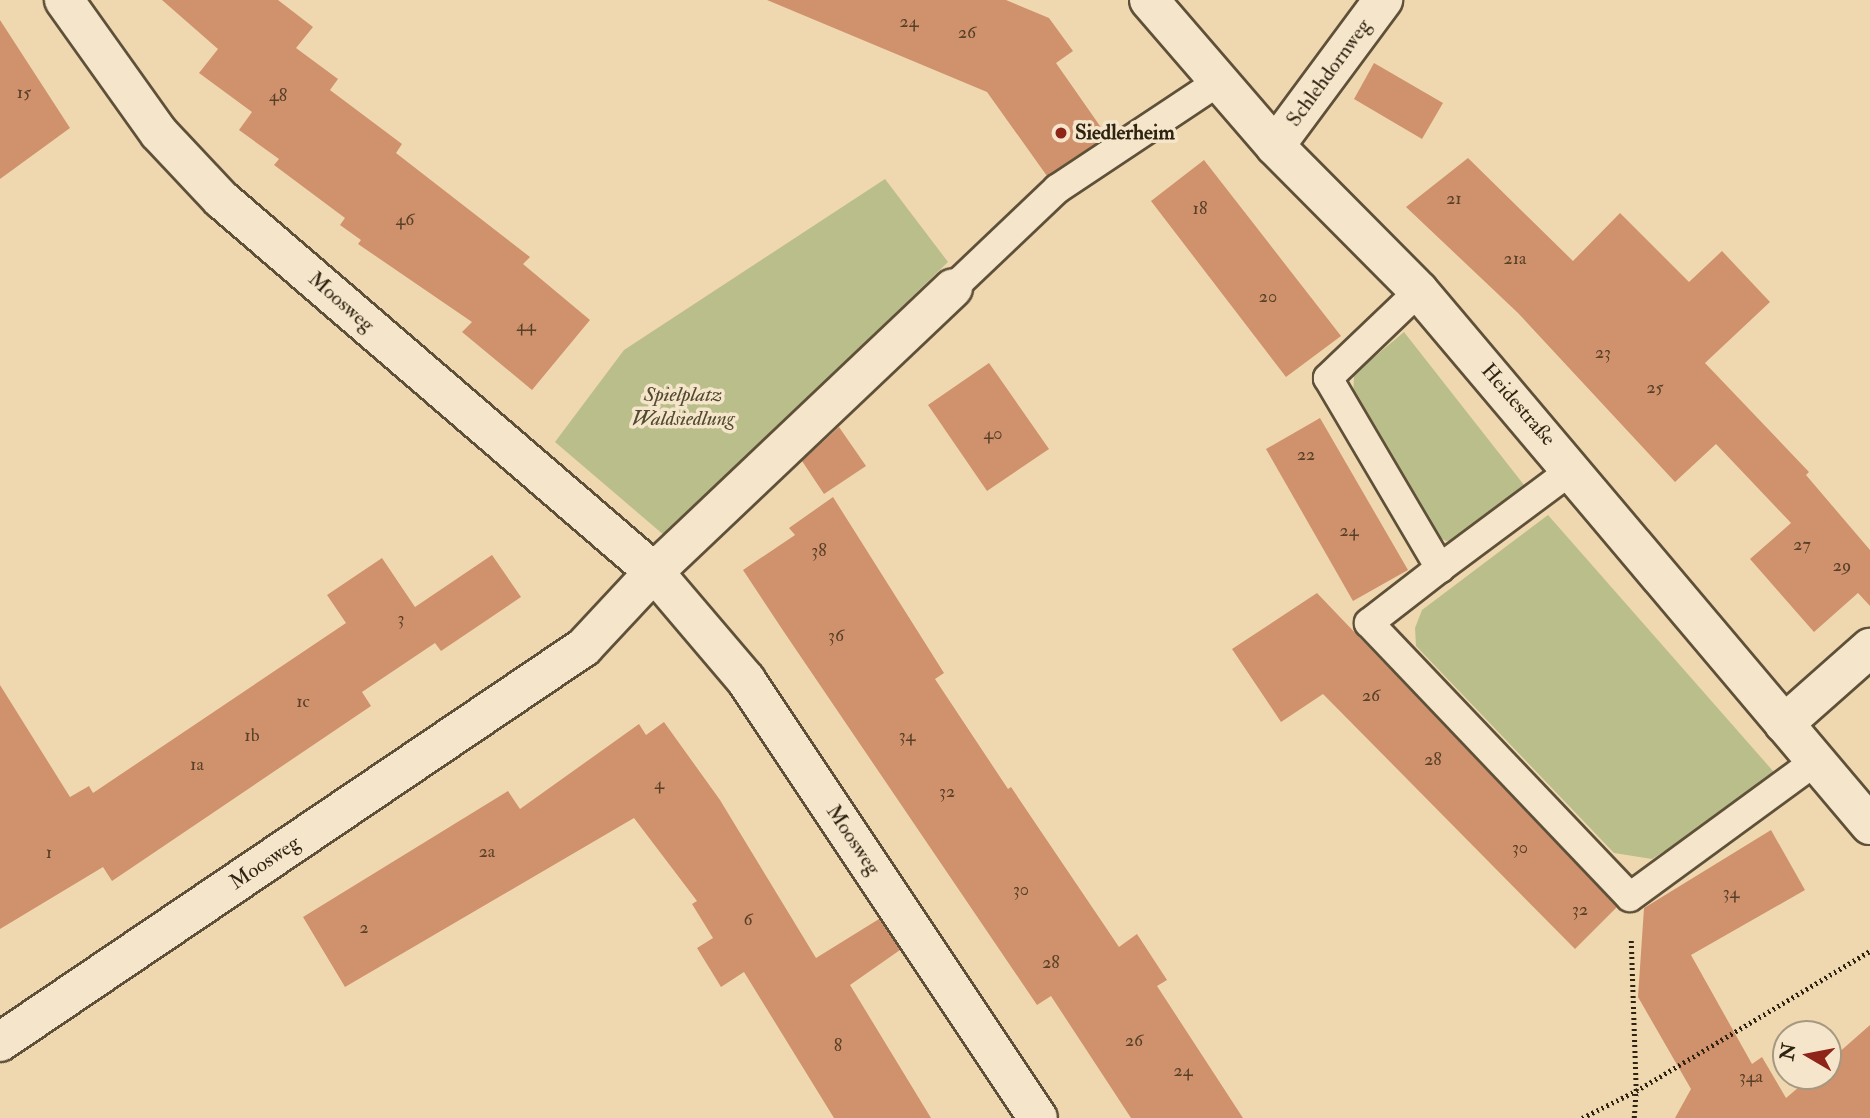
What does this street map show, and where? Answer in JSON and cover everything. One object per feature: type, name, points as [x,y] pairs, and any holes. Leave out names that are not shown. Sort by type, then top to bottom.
[{"type":"street","name":"Moosweg","points":[[64,0],[159,133],[221,199],[654,572],[746,680],[1038,1118]]},
{"type":"street","name":"Heidestraße","points":[[1149,0],[1276,146],[1419,291],[1573,469],[1870,825]]},
{"type":"street","name":"Schlehdornweg","points":[[1276,146],[1383,0]]},
{"type":"street","name":"Moosweg","points":[[0,1042],[584,647],[654,572],[953,288]]},
{"type":"street","points":[[1784,724],[1870,648]]},
{"type":"lane","points":[[953,288],[1057,189],[1218,82]]},
{"type":"lane","points":[[1419,291],[1328,378],[1440,568]]},
{"type":"lane","points":[[1573,469],[1369,623],[1630,897],[1816,761]]},
{"type":"path","points":[[1630,897],[1636,1091],[1634,1118]]},
{"type":"path","points":[[1582,1118],[1636,1091],[1870,951]]},
{"type":"green space","name":"Spielplatz Waldsiedlung","points":[[885,179],[948,262],[665,536],[555,442],[624,350]]},
{"type":"green space","points":[[1404,332],[1528,490],[1464,540],[1446,541],[1429,532],[1353,402],[1354,374]]},
{"type":"green space","points":[[1548,515],[1780,779],[1652,859],[1614,853],[1416,646],[1415,628],[1422,610]]},
{"type":"building","points":[[162,0],[278,0],[313,27],[296,48],[338,79],[330,90],[402,144],[396,153],[530,257],[523,264],[590,320],[532,390],[462,332],[472,322],[358,244],[361,240],[340,225],[345,218],[274,165],[279,159],[239,130],[252,112],[199,73],[218,49]]},
{"type":"building","points":[[767,0],[1006,0],[1049,18],[1073,51],[1056,63],[1107,136],[1047,176],[987,92]]},
{"type":"building","points":[[0,20],[70,128],[0,179]]},
{"type":"building","points":[[1374,63],[1443,103],[1422,139],[1354,99]]},
{"type":"building","points":[[1468,158],[1573,261],[1620,213],[1689,282],[1722,251],[1770,302],[1705,363],[1809,472],[1806,475],[1870,550],[1870,606],[1858,593],[1814,632],[1750,559],[1791,523],[1716,444],[1675,482],[1518,313],[1406,207]]},
{"type":"building","points":[[1204,160],[1341,336],[1286,377],[1151,201]]},
{"type":"building","points":[[989,363],[1049,449],[987,491],[928,405]]},
{"type":"building","points":[[1320,418],[1408,570],[1353,601],[1266,449]]},
{"type":"building","points":[[839,427],[866,466],[824,494],[802,461]]},
{"type":"building","points":[[833,497],[944,673],[935,679],[1119,947],[1137,934],[1167,980],[1157,986],[1243,1118],[1131,1118],[1051,996],[1037,1005],[743,570],[795,535],[789,528]]},
{"type":"building","points":[[492,555],[521,597],[441,651],[435,643],[362,692],[371,706],[112,881],[103,867],[0,929],[0,685],[70,797],[89,786],[93,793],[346,623],[327,595],[382,558],[415,607]]},
{"type":"building","points":[[1317,593],[1617,907],[1575,949],[1323,694],[1281,722],[1232,649]]},
{"type":"building","points":[[664,722],[720,800],[816,958],[879,919],[900,950],[850,985],[931,1118],[834,1118],[744,972],[721,987],[697,948],[713,938],[692,904],[697,901],[634,818],[345,987],[303,917],[508,791],[520,809],[639,724],[646,735]]},
{"type":"building","points":[[1771,830],[1805,890],[1691,955],[1752,1064],[1762,1057],[1772,1074],[1772,1090],[1781,1090],[1786,1098],[1795,1090],[1842,1090],[1842,1050],[1870,1025],[1870,1118],[1675,1118],[1691,1089],[1638,997],[1644,908]]},
{"type":"place","name":"Siedlerheim","points":[[1061,133]]}]
